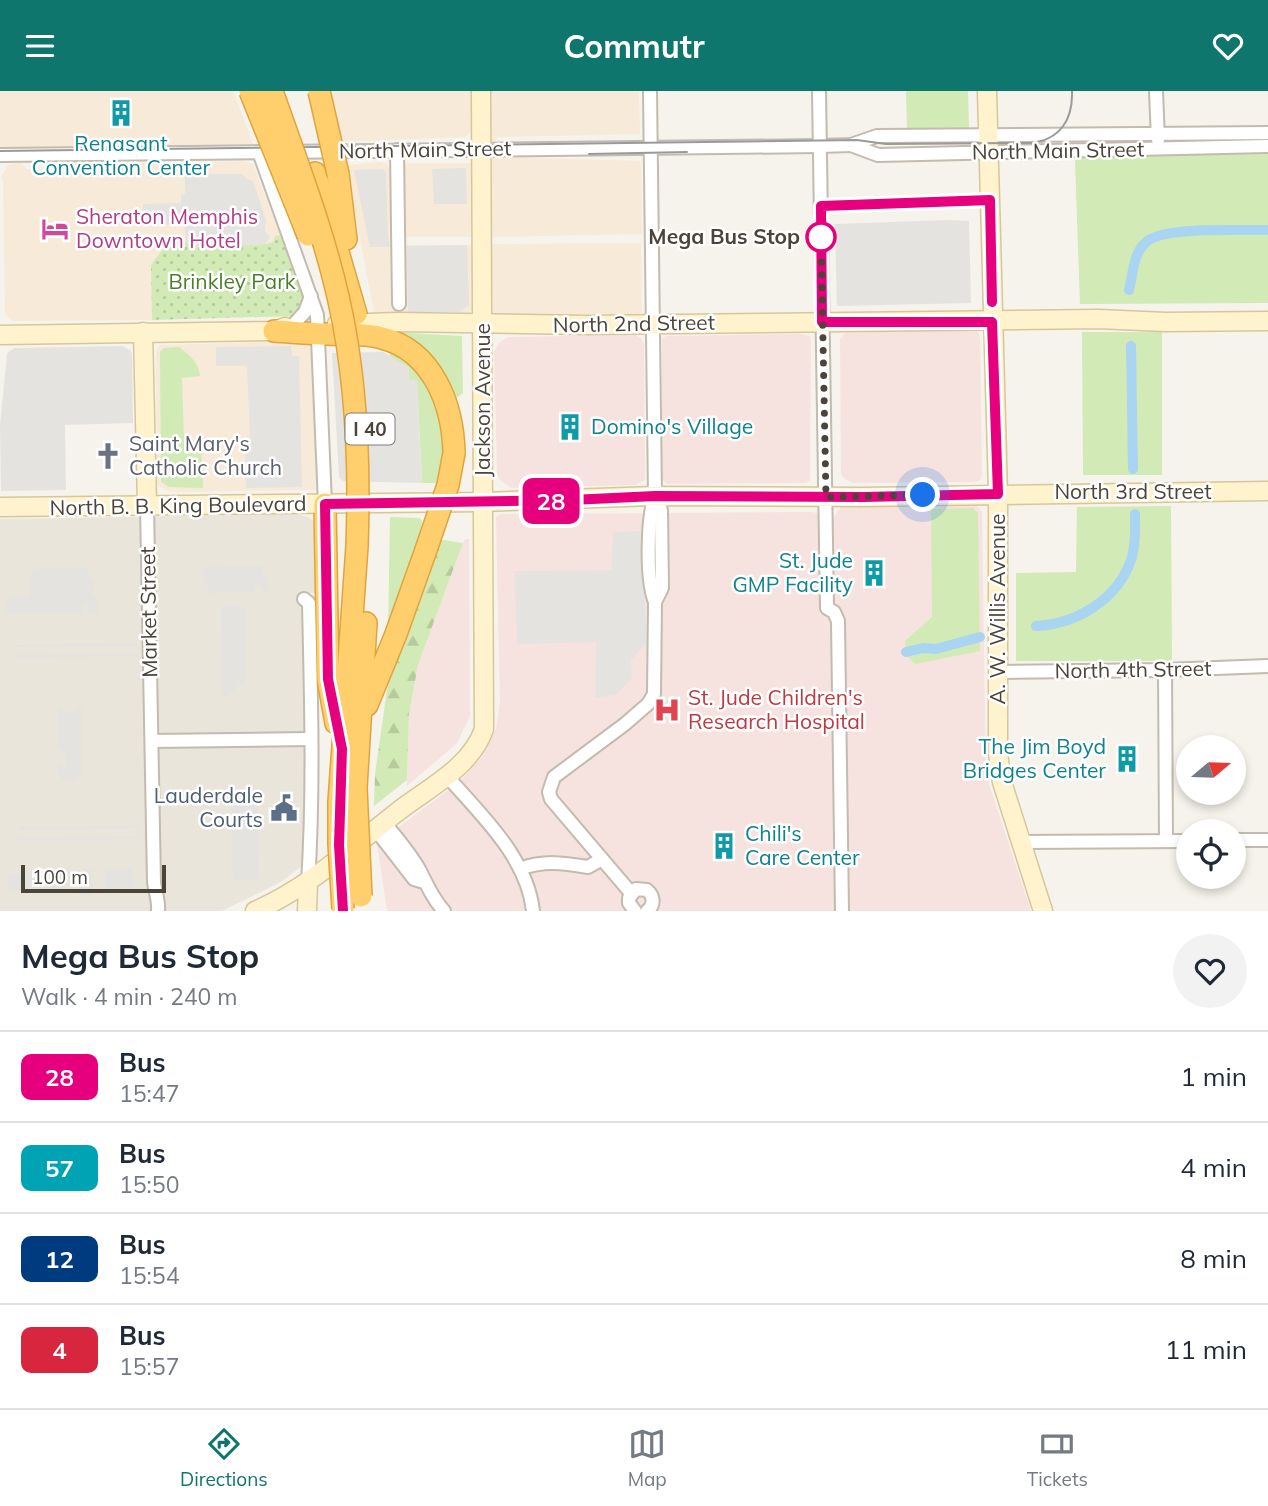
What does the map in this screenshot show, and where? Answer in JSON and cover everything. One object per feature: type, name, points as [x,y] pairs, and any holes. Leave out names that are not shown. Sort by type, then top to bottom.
[{"type":"highway","points":[[250,91],[350,322]]},
{"type":"highway","name":"I 40","points":[[272,91],[350,322]]},
{"type":"highway","name":"I 40","points":[[287,91],[331,223],[370,419],[372,481],[342,749],[339,802],[339,845],[352,907]]},
{"type":"highway","points":[[319,91],[338,174],[350,322]]},
{"type":"highway","points":[[284,327],[380,337],[404,347],[431,374],[445,397],[452,422],[454,453],[447,485],[396,634],[359,723]]},
{"type":"highway","points":[[325,504],[328,679],[342,749]]},
{"type":"highway","name":"I 40","points":[[352,907],[364,545]]},
{"type":"street","name":"Jackson Avenue","points":[[447,776],[474,748],[482,735],[484,721],[481,91]]},
{"type":"street","points":[[631,893],[551,799],[549,792],[554,777],[633,717],[648,704],[654,694],[655,602],[662,588],[661,510],[655,496],[650,91]]},
{"type":"street","points":[[818,91],[827,608],[834,612],[838,621],[842,911]]},
{"type":"street","name":"A. W. Willis Avenue","points":[[987,91],[998,494],[1000,769],[1043,911]]},
{"type":"street","points":[[1156,91],[1158,149]]},
{"type":"street","name":"North Main Street","points":[[851,145],[877,155],[989,143],[1157,134],[1268,133]]},
{"type":"street","name":"North Main Street","points":[[0,155],[820,146],[851,145],[877,136],[1158,149],[1268,146]]},
{"type":"street","points":[[397,150],[399,304]]},
{"type":"street","points":[[259,152],[311,296],[318,329],[325,504]]},
{"type":"street","points":[[0,335],[284,327],[305,312],[311,296]]},
{"type":"street","name":"North 2nd Street","points":[[318,329],[398,322],[653,324],[1098,319],[1166,322],[1268,321]]},
{"type":"street","name":"Market Street","points":[[143,332],[155,892],[158,896],[158,911]]},
{"type":"street","name":"North 3rd Street","points":[[655,496],[826,497],[1268,491]]},
{"type":"street","name":"North B. B. King Boulevard","points":[[0,507],[482,502],[655,496]]},
{"type":"street","points":[[304,599],[309,603],[311,739],[311,840],[307,911]]},
{"type":"street","name":"North 4th Street","points":[[999,672],[1268,666]]},
{"type":"street","points":[[1165,670],[1166,841]]},
{"type":"street","points":[[152,741],[311,739]]},
{"type":"street","points":[[255,911],[308,883],[447,776],[504,842],[531,892],[533,911]]},
{"type":"street","points":[[380,827],[414,879],[424,882],[444,911]]},
{"type":"street","points":[[1246,840],[1268,840]]},
{"type":"street","points":[[1020,842],[1176,841]]},
{"type":"street","points":[[520,869],[538,862],[588,867],[602,859]]},
{"type":"street","points":[[631,893],[642,888],[651,894],[653,904],[647,911]]},
{"type":"street","name":"Market Street","points":[[152,911],[152,896],[155,892]]},
{"type":"street","points":[[631,893],[629,903],[635,911]]},
{"type":"shaded area","name":"Renasant Convention Center","points":[[0,91],[233,91],[254,146],[0,149]]},
{"type":"shaded area","points":[[325,91],[471,91],[472,130],[465,137],[339,142]]},
{"type":"shaded area","points":[[489,91],[639,91],[640,134],[497,137],[496,141],[491,142],[487,138]]},
{"type":"shaded area","points":[[490,159],[639,161],[642,234],[489,237]]},
{"type":"shaded area","points":[[244,161],[253,164],[280,235],[267,244],[191,247],[151,265],[152,320],[13,321],[5,315],[1,177],[8,165],[21,163],[27,169],[56,170],[64,164]]},
{"type":"shaded area","points":[[380,162],[387,164],[390,171],[391,308],[404,307],[404,245],[474,245],[474,307],[467,315],[375,317],[346,165]]},
{"type":"shaded area","points":[[406,163],[472,163],[473,237],[402,237],[402,166]]},
{"type":"shaded area","points":[[466,168],[467,204],[434,204],[432,169]]},
{"type":"shaded area","points":[[382,169],[386,172],[390,247],[370,247],[354,170]]},
{"type":"shaded area","points":[[185,174],[242,174],[253,181],[266,220],[265,231],[270,238],[265,244],[191,247],[186,241],[184,225],[156,224],[149,220],[143,214],[143,204],[181,203],[181,195],[185,194]]},
{"type":"shaded area","points":[[969,221],[971,303],[837,306],[835,224]]},
{"type":"shaded area","points":[[641,243],[642,312],[493,314],[491,244]]},
{"type":"shaded area","points":[[467,245],[469,305],[459,312],[408,312],[407,246]]},
{"type":"shaded area","points":[[976,329],[980,336],[980,480],[853,483],[845,479],[841,474],[840,339],[845,333]]},
{"type":"shaded area","points":[[635,335],[641,338],[644,344],[645,480],[635,485],[511,488],[500,480],[497,473],[494,351],[500,342],[508,337]]},
{"type":"shaded area","points":[[666,336],[810,336],[811,340],[810,481],[666,484],[662,478],[662,339]]},
{"type":"shaded area","points":[[301,341],[311,347],[318,484],[316,490],[171,492],[159,487],[156,350],[160,345]]},
{"type":"shaded area","points":[[122,346],[132,354],[133,423],[65,425],[66,490],[1,491],[0,425],[7,354],[14,348]]},
{"type":"shaded area","points":[[291,346],[292,356],[299,356],[302,487],[246,488],[245,441],[250,440],[247,366],[216,366],[216,347]]},
{"type":"shaded area","points":[[383,352],[409,368],[409,380],[417,380],[422,483],[343,481],[339,477],[332,353]]},
{"type":"shaded area","name":"St. Jude Children's Research Hospital","points":[[976,505],[982,512],[986,775],[1031,911],[847,911],[843,614],[839,606],[832,601],[832,520],[841,507]]},
{"type":"shaded area","name":"St. Jude Children's Research Hospital","points":[[812,512],[821,517],[823,602],[832,628],[836,911],[387,911],[377,843],[458,783],[481,758],[496,729],[500,702],[496,517],[501,514]]},
{"type":"shaded area","points":[[296,514],[315,522],[318,593],[305,593],[307,610],[303,623],[307,710],[303,865],[281,882],[222,911],[0,911],[0,519]]},
{"type":"shaded area","points":[[640,531],[647,643],[631,660],[632,678],[616,695],[595,698],[596,642],[517,644],[514,571],[611,570],[613,532]]},
{"type":"shaded area","points":[[469,539],[470,716],[457,743],[407,786],[409,714],[418,665],[464,540]]},
{"type":"shaded area","points":[[263,566],[263,575],[267,575],[268,592],[263,592],[262,585],[255,585],[255,592],[208,593],[207,582],[204,582],[204,567]]},
{"type":"shaded area","points":[[88,568],[88,577],[93,578],[93,595],[97,595],[98,614],[89,614],[88,605],[82,605],[82,614],[7,614],[7,597],[30,596],[32,569]]},
{"type":"shaded area","points":[[239,605],[247,612],[245,683],[244,685],[237,681],[236,688],[225,698],[221,610],[227,606]]},
{"type":"shaded area","points":[[138,643],[138,646],[16,647],[16,645]]},
{"type":"shaded area","points":[[17,655],[138,656],[17,658]]},
{"type":"shaded area","points":[[57,706],[72,713],[81,706],[81,774],[74,781],[67,783],[58,774],[58,761],[65,769],[66,756],[58,746]]},
{"type":"shaded area","points":[[231,798],[257,798],[259,879],[233,880]]},
{"type":"shaded area","points":[[140,825],[140,828],[19,830],[19,827]]},
{"type":"shaded area","points":[[139,836],[139,839],[18,841],[18,838]]},
{"type":"shaded area","points":[[132,868],[133,888],[105,889],[105,869]]},
{"type":"shaded area","points":[[92,870],[93,895],[80,895],[79,884],[70,884],[69,891],[8,891],[8,874]]},
{"type":"green space","points":[[906,91],[968,91],[969,128],[907,130]]},
{"type":"green space","points":[[1268,154],[1268,303],[1080,304],[1075,161],[1080,156]]},
{"type":"green space","name":"Brinkley Park","points":[[280,235],[304,299],[304,304],[295,316],[152,320],[151,265],[168,242],[186,241],[192,247],[267,244]]},
{"type":"green space","points":[[392,332],[462,336],[463,393],[454,400]]},
{"type":"green space","points":[[1082,332],[1162,332],[1162,475],[1083,475]]},
{"type":"green space","points":[[179,347],[193,359],[200,376],[182,378],[184,439],[193,446],[201,446],[203,488],[169,487],[161,482],[160,352],[164,348]]},
{"type":"green space","points":[[392,352],[420,374],[439,407],[446,450],[439,483],[422,483],[417,380],[409,380],[409,368],[389,356]]},
{"type":"green space","points":[[1171,506],[1172,661],[1016,661],[1016,573],[1076,572],[1077,507]]},
{"type":"green space","points":[[973,508],[978,513],[980,651],[915,664],[906,655],[905,641],[932,617],[931,509]]},
{"type":"green space","points":[[390,517],[418,518],[422,523],[416,552],[388,633]]},
{"type":"green space","points":[[436,539],[463,543],[418,665],[409,714],[407,780],[374,806],[375,774],[388,683]]},
{"type":"waterway","points":[[1129,290],[1138,254],[1144,244],[1153,238],[1183,231],[1268,230]]},
{"type":"waterway","points":[[1131,346],[1133,469]]},
{"type":"waterway","points":[[1036,626],[1081,614],[1107,597],[1126,572],[1132,557],[1135,514]]},
{"type":"waterway","points":[[906,652],[923,648],[936,649],[980,637]]},
{"type":"tram line","points":[[0,151],[857,140],[886,144],[1030,143],[1049,138],[1063,127],[1070,111],[1072,91]]},
{"type":"tram line","points":[[589,154],[687,152]]},
{"type":"bus line","name":"28","points":[[343,911],[339,845],[342,749],[328,679],[325,504],[655,496],[863,497],[998,494],[992,322],[822,322],[821,206],[990,200],[992,302]]},
{"type":"place","name":"Renasant Convention Center","points":[[121,113]]},
{"type":"place","name":"Sheraton Memphis Downtown Hotel","points":[[55,229]]},
{"type":"place","name":"Mega Bus Stop","points":[[821,237]]},
{"type":"place","name":"Domino's Village","points":[[570,427]]},
{"type":"place","name":"Saint Mary's Catholic Church","points":[[108,456]]},
{"type":"place","name":"St. Jude GMP Facility","points":[[874,573]]},
{"type":"place","name":"St. Jude Children's Research Hospital","points":[[667,710]]},
{"type":"place","name":"The Jim Boyd Bridges Center","points":[[1127,759]]},
{"type":"place","name":"Lauderdale Courts","points":[[284,808]]},
{"type":"place","name":"Chili's Care Center","points":[[724,846]]},
{"type":"route","points":[[821,237],[826,497],[923,495]]}]
